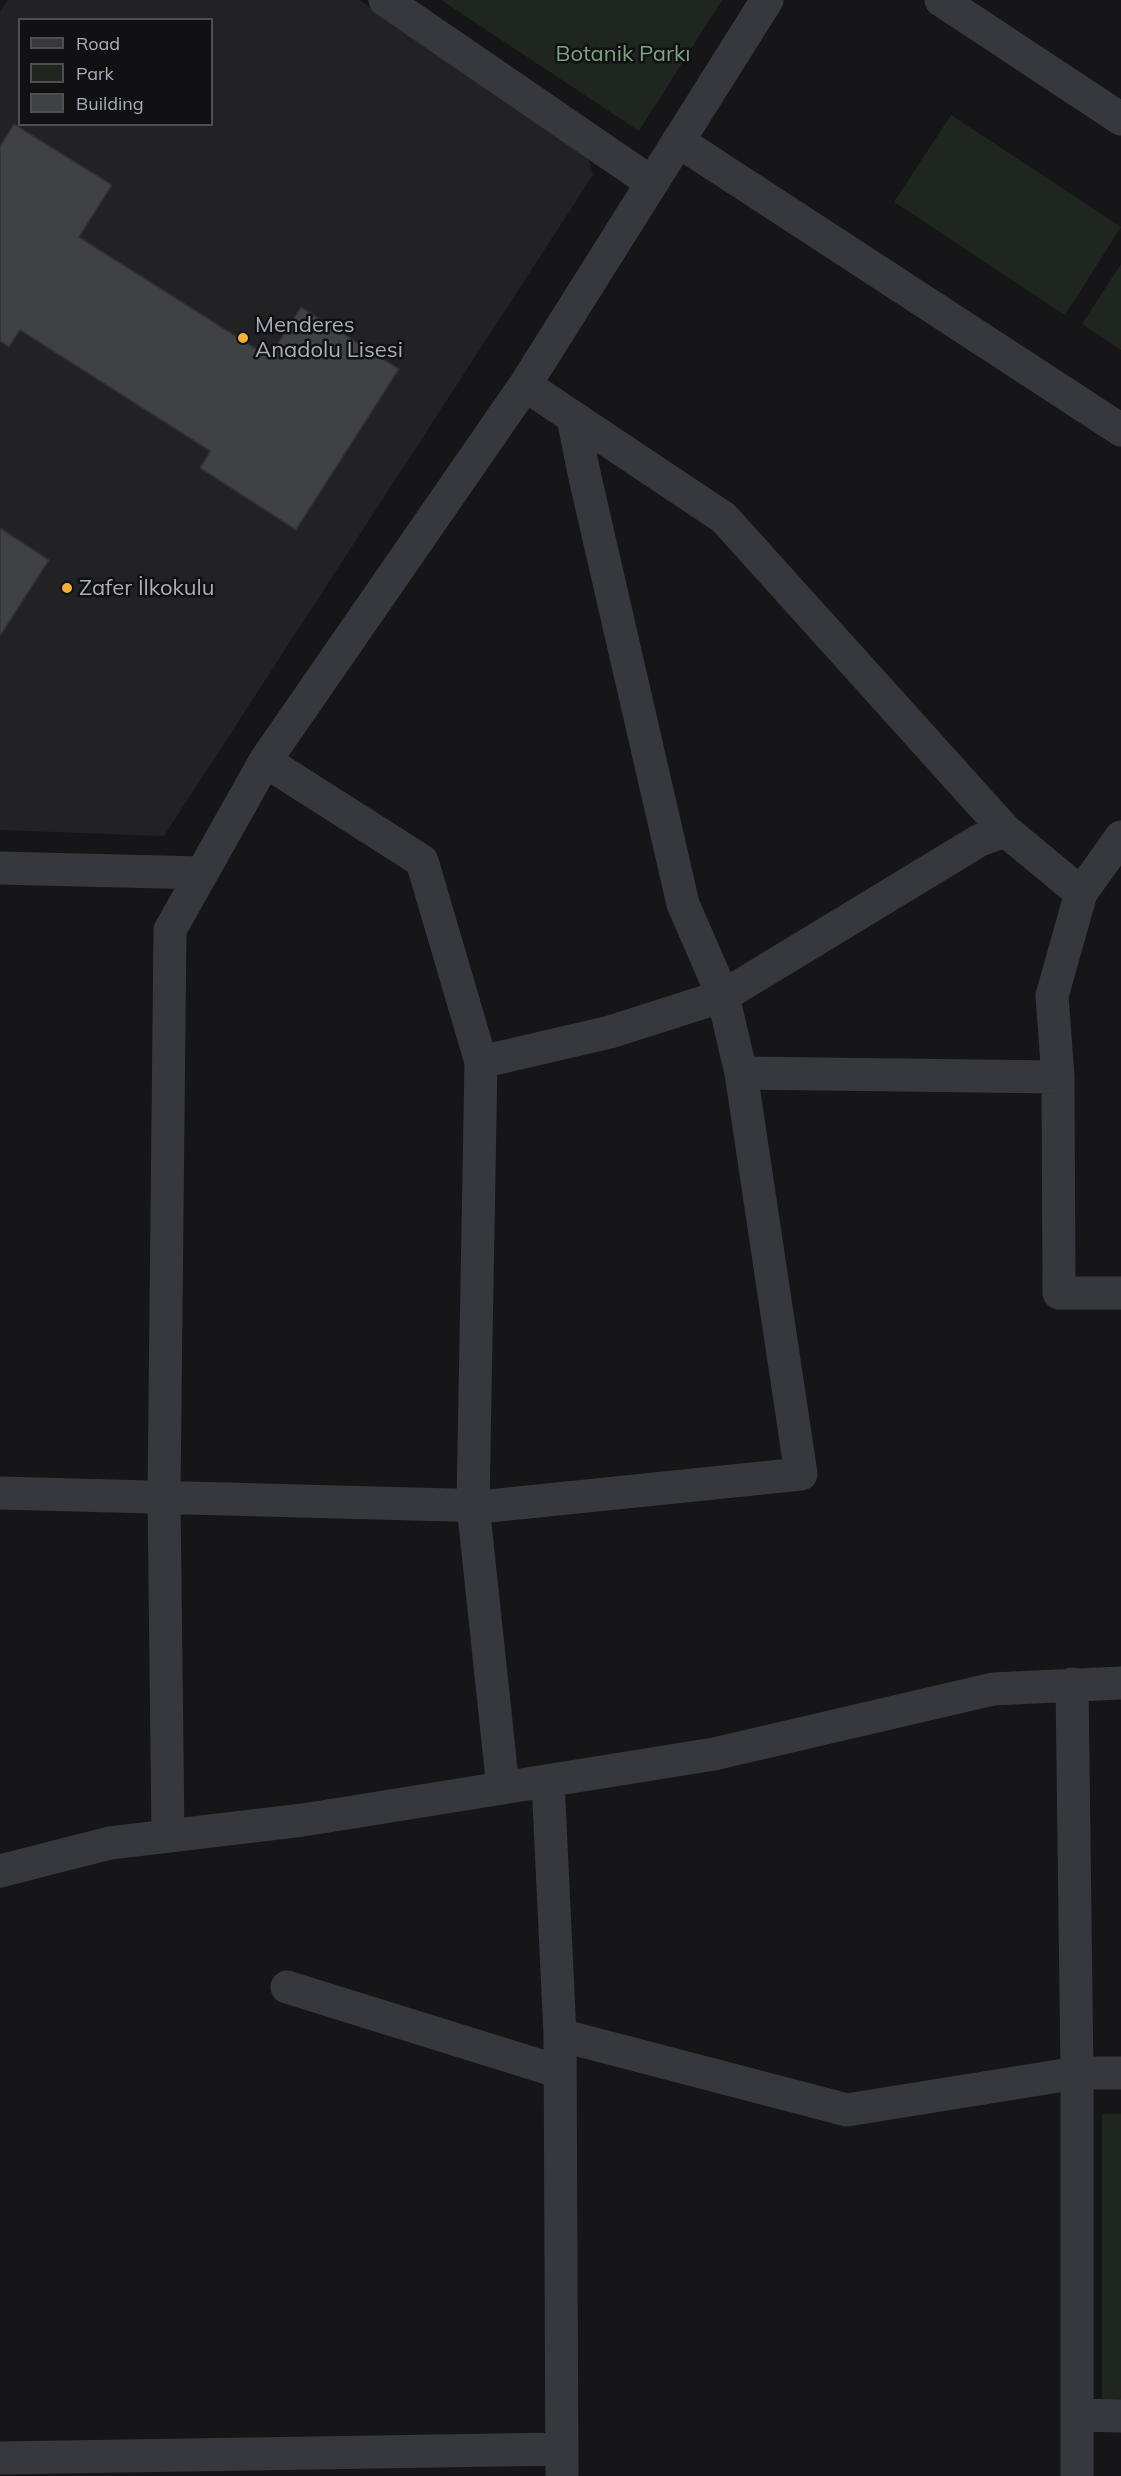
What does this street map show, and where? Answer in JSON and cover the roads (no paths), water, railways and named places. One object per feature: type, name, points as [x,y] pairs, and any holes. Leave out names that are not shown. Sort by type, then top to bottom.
[{"type":"street","points":[[385,0],[652,183]]},
{"type":"street","points":[[168,1836],[164,1497],[170,930],[265,760],[525,385],[767,0]]},
{"type":"street","points":[[940,0],[1121,119]]},
{"type":"street","points":[[678,141],[1121,430]]},
{"type":"street","points":[[525,385],[724,518],[1006,831],[1081,893]]},
{"type":"street","points":[[0,1493],[489,1506],[801,1474],[741,1073],[723,996],[682,904],[586,485],[573,418]]},
{"type":"street","points":[[265,760],[422,861],[481,1062],[473,1505],[503,1788]]},
{"type":"street","points":[[481,1062],[610,1032],[723,996],[980,840],[1006,831]]},
{"type":"street","points":[[1121,837],[1081,893],[1053,996],[1058,1077],[1059,1293],[1121,1293]]},
{"type":"street","points":[[0,868],[202,873]]},
{"type":"street","points":[[741,1073],[1058,1077]]},
{"type":"street","points":[[0,1871],[111,1843],[303,1820],[714,1754],[993,1689],[1121,1683]]},
{"type":"street","points":[[1072,1684],[1077,2073],[1077,2476]]},
{"type":"street","points":[[0,2458],[562,2463],[560,2035],[548,1780]]},
{"type":"street","points":[[287,1987],[560,2072]]},
{"type":"street","points":[[560,2035],[847,2110],[1077,2073],[1121,2073]]},
{"type":"street","points":[[1077,2415],[1121,2416]]},
{"type":"place","name":"Menderes Anadolu Lisesi","points":[[243,338]]},
{"type":"place","name":"Zafer İlkokulu","points":[[67,588]]},
{"type":"park label","name":"Botanik Parkı","points":[[623,54]]}]
